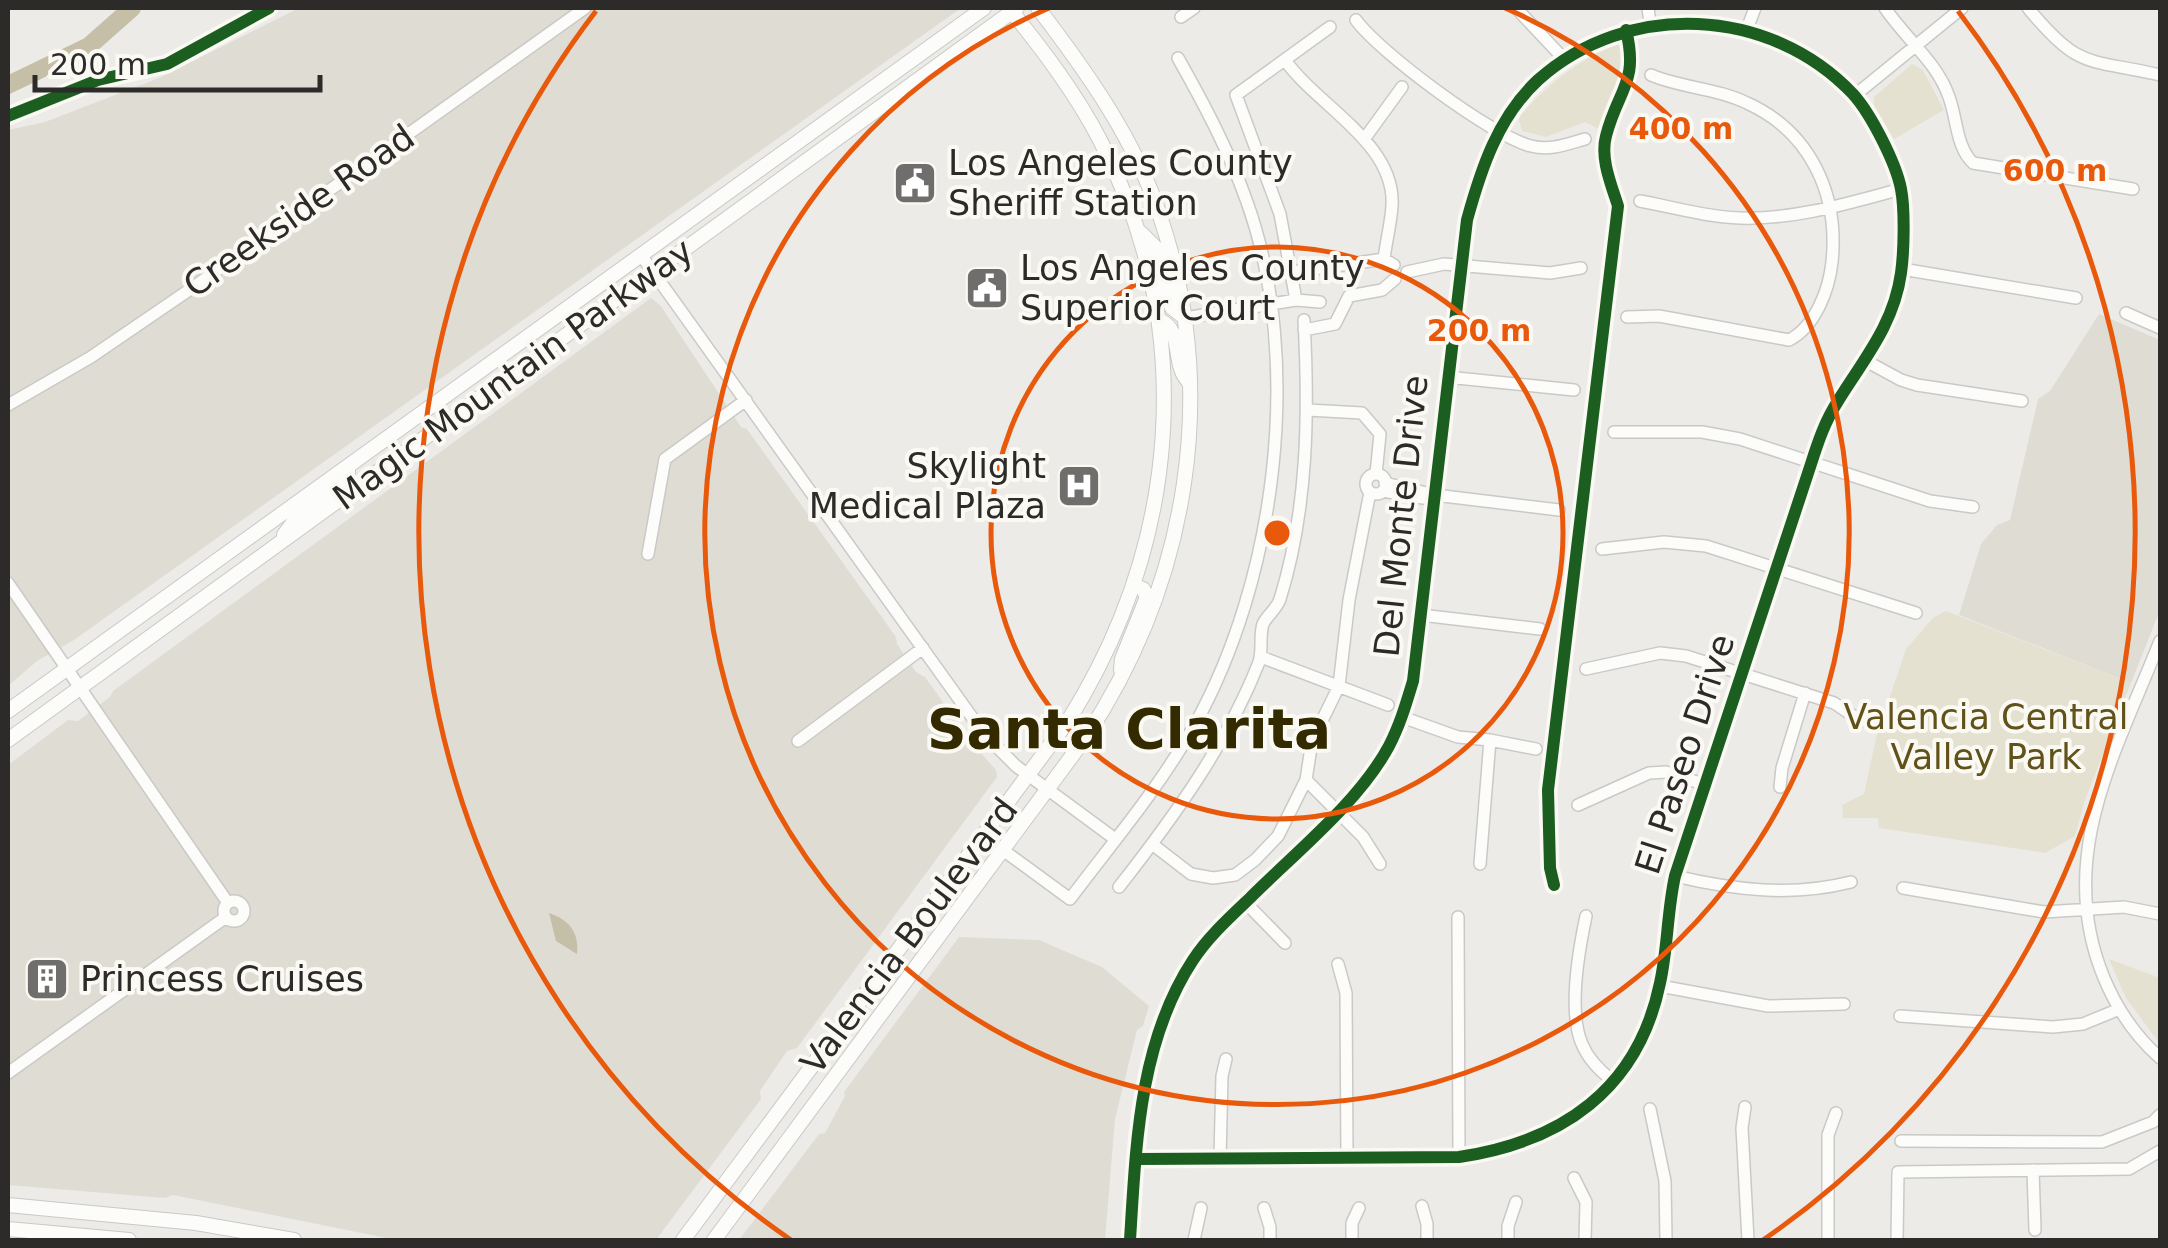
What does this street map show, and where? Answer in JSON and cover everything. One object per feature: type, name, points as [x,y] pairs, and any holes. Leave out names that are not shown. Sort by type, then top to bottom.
[{"type":"main road","name":"Magic Mountain Parkway","points":[[8,711],[984,8]]},
{"type":"main road","name":"Valencia Boulevard","points":[[714,1240],[1086,737],[1148,624],[1174,547],[1188,466],[1191,384],[1176,267],[1141,168],[1082,66],[1038,8]]},
{"type":"main road","name":"Magic Mountain Parkway","points":[[8,740],[1013,9]]},
{"type":"main road","name":"Valencia Boulevard","points":[[683,1240],[1028,776],[1091,685],[1134,586],[1155,507],[1163,441],[1159,320],[1138,228],[1098,137],[1013,9]]},
{"type":"main road","points":[[1138,228],[1156,248],[1172,308],[1185,318]]},
{"type":"main road","points":[[1159,320],[1174,332],[1180,368],[1191,384]]},
{"type":"main road","points":[[274,548],[298,516],[348,478],[348,466]]},
{"type":"main road","points":[[1120,681],[1122,659],[1147,597],[1134,586]]},
{"type":"main road","points":[[8,1205],[196,1223],[294,1240]]},
{"type":"main road","points":[[8,1229],[129,1240]]},
{"type":"street","name":"Creekside Road","points":[[8,405],[91,357],[195,286],[585,8]]},
{"type":"street","points":[[1181,17],[1194,8]]},
{"type":"street","points":[[1516,8],[1563,58]]},
{"type":"street","points":[[1648,8],[1650,24]]},
{"type":"street","points":[[1747,29],[1755,8]]},
{"type":"street","points":[[1885,8],[1938,74],[1948,95],[1964,155],[1973,163],[2132,189]]},
{"type":"street","points":[[1854,96],[1962,8]]},
{"type":"street","points":[[2028,8],[2072,54],[2091,63],[2160,75]]},
{"type":"street","points":[[1356,20],[1366,34],[1411,70],[1499,131],[1531,146],[1557,148],[1585,139]]},
{"type":"street","name":"Del Monte Drive","points":[[1130,1240],[1143,1093],[1164,1016],[1192,960],[1378,764],[1402,717],[1412,681],[1435,494],[1453,266],[1477,182],[1499,131],[1536,82],[1563,58],[1604,38],[1650,24],[1682,20],[1747,29],[1775,39],[1825,71],[1854,96]]},
{"type":"street","points":[[1296,300],[1280,214],[1236,96],[1330,27]]},
{"type":"street","points":[[1003,850],[1070,899],[1151,794],[1196,722],[1213,689],[1253,576],[1270,496],[1278,406],[1270,304],[1248,204],[1212,118],[1178,58]]},
{"type":"street","points":[[1118,887],[1198,779],[1261,657],[1263,624],[1278,604],[1298,528],[1308,410],[1304,325],[1335,324],[1349,296],[1382,290],[1391,268],[1390,180],[1365,138],[1308,88],[1285,60]]},
{"type":"street","points":[[1627,318],[1659,316],[1790,340],[1803,333],[1816,314],[1831,274],[1834,238],[1828,192],[1798,141],[1776,119],[1746,102],[1676,86],[1651,75]]},
{"type":"street","points":[[1365,138],[1402,87]]},
{"type":"street","name":"El Paseo Drive","points":[[1137,1159],[1459,1157],[1502,1151],[1554,1130],[1613,1081],[1641,1039],[1660,986],[1666,915],[1676,876],[1810,464],[1827,420],[1866,361],[1890,314],[1902,269],[1901,189],[1882,141],[1854,96]]},
{"type":"street","points":[[1640,201],[1735,218],[1766,218],[1830,208],[1901,189]]},
{"type":"street","points":[[642,255],[984,734],[1028,776],[1115,839]]},
{"type":"street","points":[[1293,272],[1391,268],[1403,279],[1407,272],[1432,272],[1453,266],[1550,273],[1581,268]]},
{"type":"street","points":[[1902,269],[2076,298]]},
{"type":"street","points":[[1185,318],[1296,300],[1320,302]]},
{"type":"street","points":[[2126,313],[2160,328]]},
{"type":"street","points":[[1866,361],[1918,385],[2022,401]]},
{"type":"street","points":[[1447,377],[1574,390]]},
{"type":"street","points":[[648,554],[666,459],[746,400]]},
{"type":"street","points":[[1152,844],[1192,874],[1213,878],[1235,875],[1278,836],[1306,780],[1312,741],[1339,686],[1349,600],[1378,485],[1380,434],[1362,413],[1308,410]]},
{"type":"street","points":[[1614,432],[1702,432],[1740,439],[1930,501],[1973,507]]},
{"type":"street","points":[[1378,485],[1559,510]]},
{"type":"street","points":[[1602,549],[1664,542],[1706,546],[1916,613]]},
{"type":"street","points":[[8,583],[228,903],[239,903],[244,913],[236,921],[226,917],[8,1073]]},
{"type":"street","points":[[1420,615],[1540,629]]},
{"type":"street","points":[[2160,641],[2095,808],[2085,854],[2085,910],[2094,955],[2117,1010],[2160,1058]]},
{"type":"street","points":[[798,741],[923,648]]},
{"type":"street","points":[[1586,669],[1660,653],[1686,656],[1834,703],[1861,721]]},
{"type":"street","points":[[1261,657],[1388,705]]},
{"type":"street","points":[[1780,787],[1805,693]]},
{"type":"street","points":[[1402,717],[1458,737],[1536,750]]},
{"type":"street","points":[[1480,864],[1490,740]]},
{"type":"street","points":[[1578,805],[1649,773],[1666,772],[1706,785]]},
{"type":"street","points":[[1306,780],[1363,837],[1380,864]]},
{"type":"street","points":[[1676,876],[1724,888],[1762,891],[1826,888],[1852,882]]},
{"type":"street","points":[[1904,888],[2024,910],[2124,907],[2160,914]]},
{"type":"street","points":[[1245,902],[1285,943]]},
{"type":"street","points":[[1458,916],[1459,1157]]},
{"type":"street","points":[[1586,916],[1579,947],[1576,1026],[1586,1052],[1613,1081]]},
{"type":"street","points":[[1338,964],[1346,993],[1347,1158]]},
{"type":"street","points":[[1660,986],[1768,1006],[1844,1004]]},
{"type":"street","points":[[1900,1016],[2053,1027],[2083,1024],[2117,1010]]},
{"type":"street","points":[[1220,1158],[1226,1059]]},
{"type":"street","points":[[1745,1107],[1742,1128],[1748,1240]]},
{"type":"street","points":[[1650,1110],[1665,1181],[1666,1240]]},
{"type":"street","points":[[1828,1240],[1828,1135],[1836,1112]]},
{"type":"street","points":[[1901,1140],[2102,1142],[2153,1122],[2160,1114]]},
{"type":"street","points":[[1898,1240],[1898,1172],[2129,1169],[2160,1151]]},
{"type":"street","points":[[2033,1170],[2034,1230]]},
{"type":"street","points":[[1574,1178],[1586,1202],[1584,1240]]},
{"type":"street","points":[[1508,1240],[1516,1202]]},
{"type":"street","points":[[1422,1206],[1427,1240]]},
{"type":"street","points":[[1194,1240],[1201,1208]]},
{"type":"street","points":[[1264,1208],[1270,1240]]},
{"type":"street","points":[[1352,1240],[1352,1224],[1359,1208]]},
{"type":"shaded area","points":[[299,8],[961,8],[74,640],[37,661],[8,686],[8,130],[45,122],[159,78]]},
{"type":"shaded area","points":[[651,298],[661,306],[741,427],[747,429],[896,637],[916,672],[925,677],[996,770],[997,777],[797,1048],[787,1051],[760,1091],[761,1099],[656,1240],[396,1240],[173,1195],[165,1198],[8,1185],[8,765],[68,720],[78,721],[113,691]]},
{"type":"shaded area","points":[[2099,314],[2160,340],[2160,610],[2131,683],[1959,615],[1981,544],[1997,525],[2010,520],[2038,399],[2050,391]]},
{"type":"shaded area","points":[[549,913],[572,928],[577,954],[556,941]]},
{"type":"shaded area","points":[[959,937],[1039,940],[1102,967],[1149,1006],[1143,1026],[1137,1030],[1115,1119],[1105,1240],[739,1240],[819,1134],[825,1133],[844,1092]]},
{"type":"green space","points":[[1621,43],[1627,56],[1626,79],[1604,132],[1585,122],[1546,137],[1522,131],[1521,115],[1554,82],[1592,56]]},
{"type":"green space","points":[[1912,64],[1923,70],[1944,110],[1894,139],[1874,105],[1874,97]]},
{"type":"green space","name":"Valencia Central Valley Park","points":[[1946,611],[2131,683],[2075,836],[2045,853],[1879,828],[1878,818],[1843,818],[1842,805],[1864,794],[1876,738],[1906,649],[1933,618]]},
{"type":"green space","points":[[2109,959],[2160,978],[2160,1044],[2126,998]]},
{"type":"waterway","points":[[8,85],[89,46],[132,8]]},
{"type":"cycle path","points":[[8,116],[98,80],[167,64],[269,8]]},
{"type":"cycle path","points":[[1130,1240],[1138,1131],[1144,1095],[1161,1025],[1175,992],[1212,935],[1361,787],[1389,746],[1405,706],[1413,681],[1467,220],[1485,163],[1502,127],[1538,80],[1574,54],[1613,36],[1655,26],[1698,24],[1740,30],[1781,43],[1819,65],[1860,103],[1894,166],[1903,208],[1901,273],[1885,325],[1833,409],[1816,448],[1675,876],[1660,983],[1634,1053],[1590,1105],[1562,1124],[1496,1150],[1459,1157],[1137,1159]]},
{"type":"cycle path","points":[[1554,885],[1548,790],[1618,206],[1604,153],[1611,120],[1629,74],[1626,30]]},
{"type":"place","name":"Los Angeles County Sheriff Station","points":[[915,183]]},
{"type":"place","name":"Los Angeles County Superior Court","points":[[987,288]]},
{"type":"place","name":"Skylight Medical Plaza","points":[[1079,486]]},
{"type":"place","name":"Princess Cruises","points":[[47,979]]},
{"type":"district","name":"Santa Clarita","points":[[1129,729]]}]
